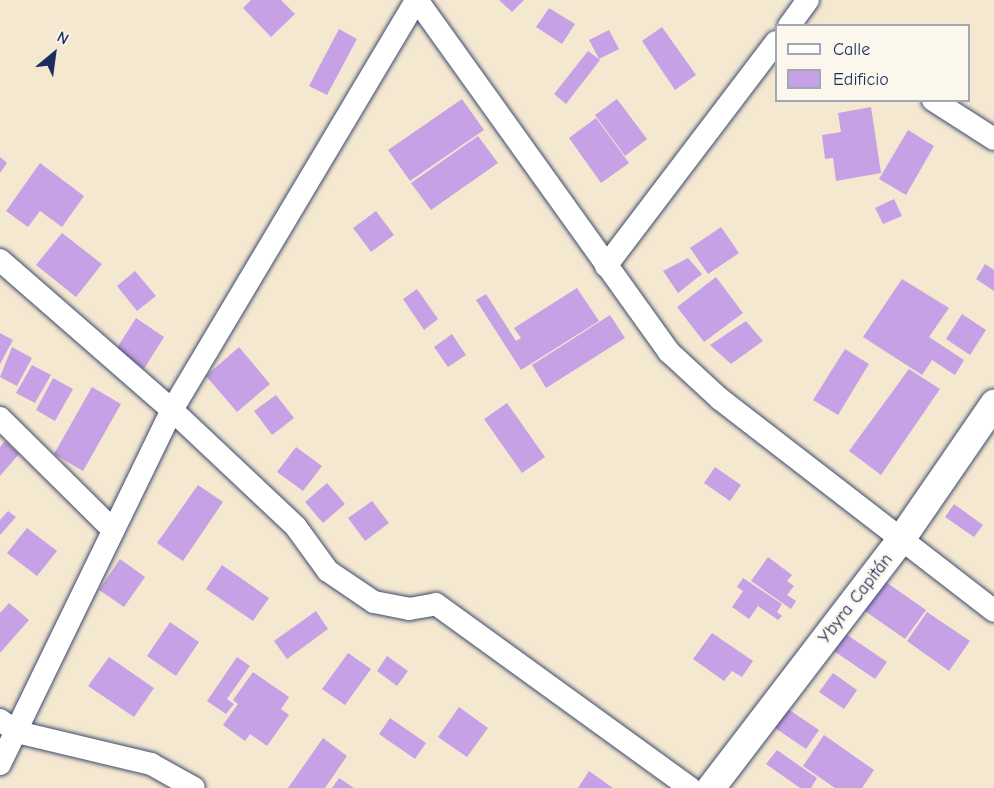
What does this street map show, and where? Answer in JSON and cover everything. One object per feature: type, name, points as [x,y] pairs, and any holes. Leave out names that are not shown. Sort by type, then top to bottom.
[{"type":"street","points":[[0,764],[9,726],[113,530],[172,410],[416,0],[669,352],[703,383],[994,611]]},
{"type":"street","points":[[606,266],[775,45]]},
{"type":"street","points":[[936,102],[994,139]]},
{"type":"street","points":[[0,260],[172,410],[296,527],[328,571],[374,603],[398,607],[436,604],[690,788]]},
{"type":"street","name":"Ybyra Capitán","points":[[711,788],[902,538],[994,404]]},
{"type":"street","points":[[0,418],[113,530]]},
{"type":"street","points":[[9,726],[151,764],[194,788]]},
{"type":"building","points":[[251,0],[281,0],[295,14],[271,37],[243,8]]},
{"type":"building","points":[[499,0],[524,0],[512,12]]},
{"type":"building","points":[[549,8],[575,24],[562,44],[536,27]]},
{"type":"building","points":[[662,27],[696,75],[675,90],[642,41]]},
{"type":"building","points":[[339,29],[357,39],[327,95],[309,86]]},
{"type":"building","points":[[609,30],[619,49],[599,59],[589,40]]},
{"type":"building","points":[[588,51],[600,60],[566,104],[554,94]]},
{"type":"building","points":[[462,99],[484,130],[410,181],[388,150]]},
{"type":"building","points":[[617,99],[647,139],[625,156],[595,115]]},
{"type":"building","points":[[871,107],[881,173],[836,181],[833,158],[825,159],[822,135],[841,132],[838,113]]},
{"type":"building","points":[[596,118],[629,163],[601,183],[569,138]]},
{"type":"building","points":[[908,130],[934,146],[906,195],[879,179]]},
{"type":"building","points":[[478,136],[498,163],[431,210],[411,183]]},
{"type":"building","points":[[0,157],[7,163],[0,173]]},
{"type":"building","points":[[40,163],[84,196],[62,227],[40,211],[28,227],[6,211]]},
{"type":"building","points":[[894,199],[902,216],[883,224],[875,208]]},
{"type":"building","points":[[376,211],[394,235],[371,252],[353,228]]},
{"type":"building","points":[[721,227],[739,253],[708,274],[690,248]]},
{"type":"building","points":[[62,233],[102,264],[76,297],[36,265]]},
{"type":"building","points":[[688,258],[702,274],[678,293],[663,271]]},
{"type":"building","points":[[985,264],[994,270],[994,291],[976,279]]},
{"type":"building","points":[[135,271],[156,296],[137,311],[117,286]]},
{"type":"building","points":[[716,277],[743,313],[704,342],[677,307]]},
{"type":"building","points":[[902,279],[949,308],[929,337],[964,360],[955,375],[932,360],[922,375],[863,337]]},
{"type":"building","points":[[577,288],[599,321],[521,370],[476,300],[486,294],[516,341],[521,338],[514,328]]},
{"type":"building","points":[[417,289],[438,319],[424,330],[403,299]]},
{"type":"building","points":[[962,314],[986,330],[970,355],[946,339]]},
{"type":"building","points":[[610,315],[625,338],[546,388],[532,365]]},
{"type":"building","points":[[136,318],[164,337],[144,369],[115,351]]},
{"type":"building","points":[[746,321],[763,341],[731,364],[710,345]]},
{"type":"building","points":[[0,333],[13,340],[0,364]]},
{"type":"building","points":[[452,334],[466,355],[448,367],[434,347]]},
{"type":"building","points":[[12,347],[32,358],[17,386],[0,377]]},
{"type":"building","points":[[239,347],[270,384],[237,412],[206,376]]},
{"type":"building","points":[[845,349],[869,364],[838,415],[813,400]]},
{"type":"building","points":[[32,365],[51,375],[35,403],[16,393]]},
{"type":"building","points":[[909,369],[940,389],[881,475],[849,451]]},
{"type":"building","points":[[53,378],[73,389],[55,421],[36,410]]},
{"type":"building","points":[[92,387],[121,404],[83,471],[54,454]]},
{"type":"building","points":[[276,395],[294,418],[272,435],[254,411]]},
{"type":"building","points":[[507,403],[545,457],[522,473],[484,419]]},
{"type":"building","points":[[5,441],[19,454],[0,476],[0,447]]},
{"type":"building","points":[[296,447],[322,466],[303,491],[277,472]]},
{"type":"building","points":[[715,467],[741,485],[730,501],[704,483]]},
{"type":"building","points":[[327,483],[345,504],[323,523],[305,502]]},
{"type":"building","points":[[198,485],[223,502],[183,561],[157,543]]},
{"type":"building","points":[[372,501],[389,523],[365,541],[348,518]]},
{"type":"building","points":[[954,504],[983,525],[974,537],[945,517]]},
{"type":"building","points":[[8,511],[16,517],[0,535],[0,520]]},
{"type":"building","points":[[27,528],[57,551],[37,576],[7,553]]},
{"type":"building","points":[[768,557],[792,575],[787,581],[794,586],[787,595],[796,601],[791,609],[751,581]]},
{"type":"building","points":[[120,559],[145,577],[124,607],[99,590]]},
{"type":"building","points":[[222,565],[269,598],[253,621],[206,589]]},
{"type":"building","points":[[743,578],[782,604],[777,612],[782,616],[778,620],[758,606],[749,619],[732,607],[743,591],[737,587]]},
{"type":"building","points":[[883,580],[926,610],[905,639],[862,609]]},
{"type":"building","points":[[9,603],[29,620],[0,653],[0,613]]},
{"type":"building","points":[[316,611],[328,629],[287,659],[274,641]]},
{"type":"building","points":[[927,612],[970,641],[949,671],[907,641]]},
{"type":"building","points":[[170,622],[199,642],[176,676],[147,656]]},
{"type":"building","points":[[712,633],[753,661],[742,677],[732,671],[724,681],[693,659]]},
{"type":"building","points":[[846,634],[887,662],[875,679],[834,651]]},
{"type":"building","points":[[348,653],[371,669],[345,705],[322,689]]},
{"type":"building","points":[[387,656],[408,671],[397,686],[377,671]]},
{"type":"building","points":[[109,657],[154,688],[134,717],[88,686]]},
{"type":"building","points":[[237,657],[250,666],[227,699],[234,704],[226,714],[207,701]]},
{"type":"building","points":[[253,672],[289,697],[281,709],[289,715],[267,746],[250,734],[245,741],[223,725],[238,704],[233,700]]},
{"type":"building","points":[[833,673],[857,690],[844,709],[819,692]]},
{"type":"building","points":[[459,707],[488,728],[467,757],[438,737]]},
{"type":"building","points":[[785,707],[819,730],[806,749],[772,726]]},
{"type":"building","points":[[390,718],[426,743],[415,759],[379,734]]},
{"type":"building","points":[[824,735],[874,770],[862,788],[835,788],[803,766]]},
{"type":"building","points":[[323,738],[347,756],[325,788],[288,788]]},
{"type":"building","points":[[777,750],[817,778],[811,788],[800,788],[766,764]]},
{"type":"building","points":[[589,771],[613,788],[578,788]]},
{"type":"building","points":[[339,778],[354,788],[332,788]]}]
